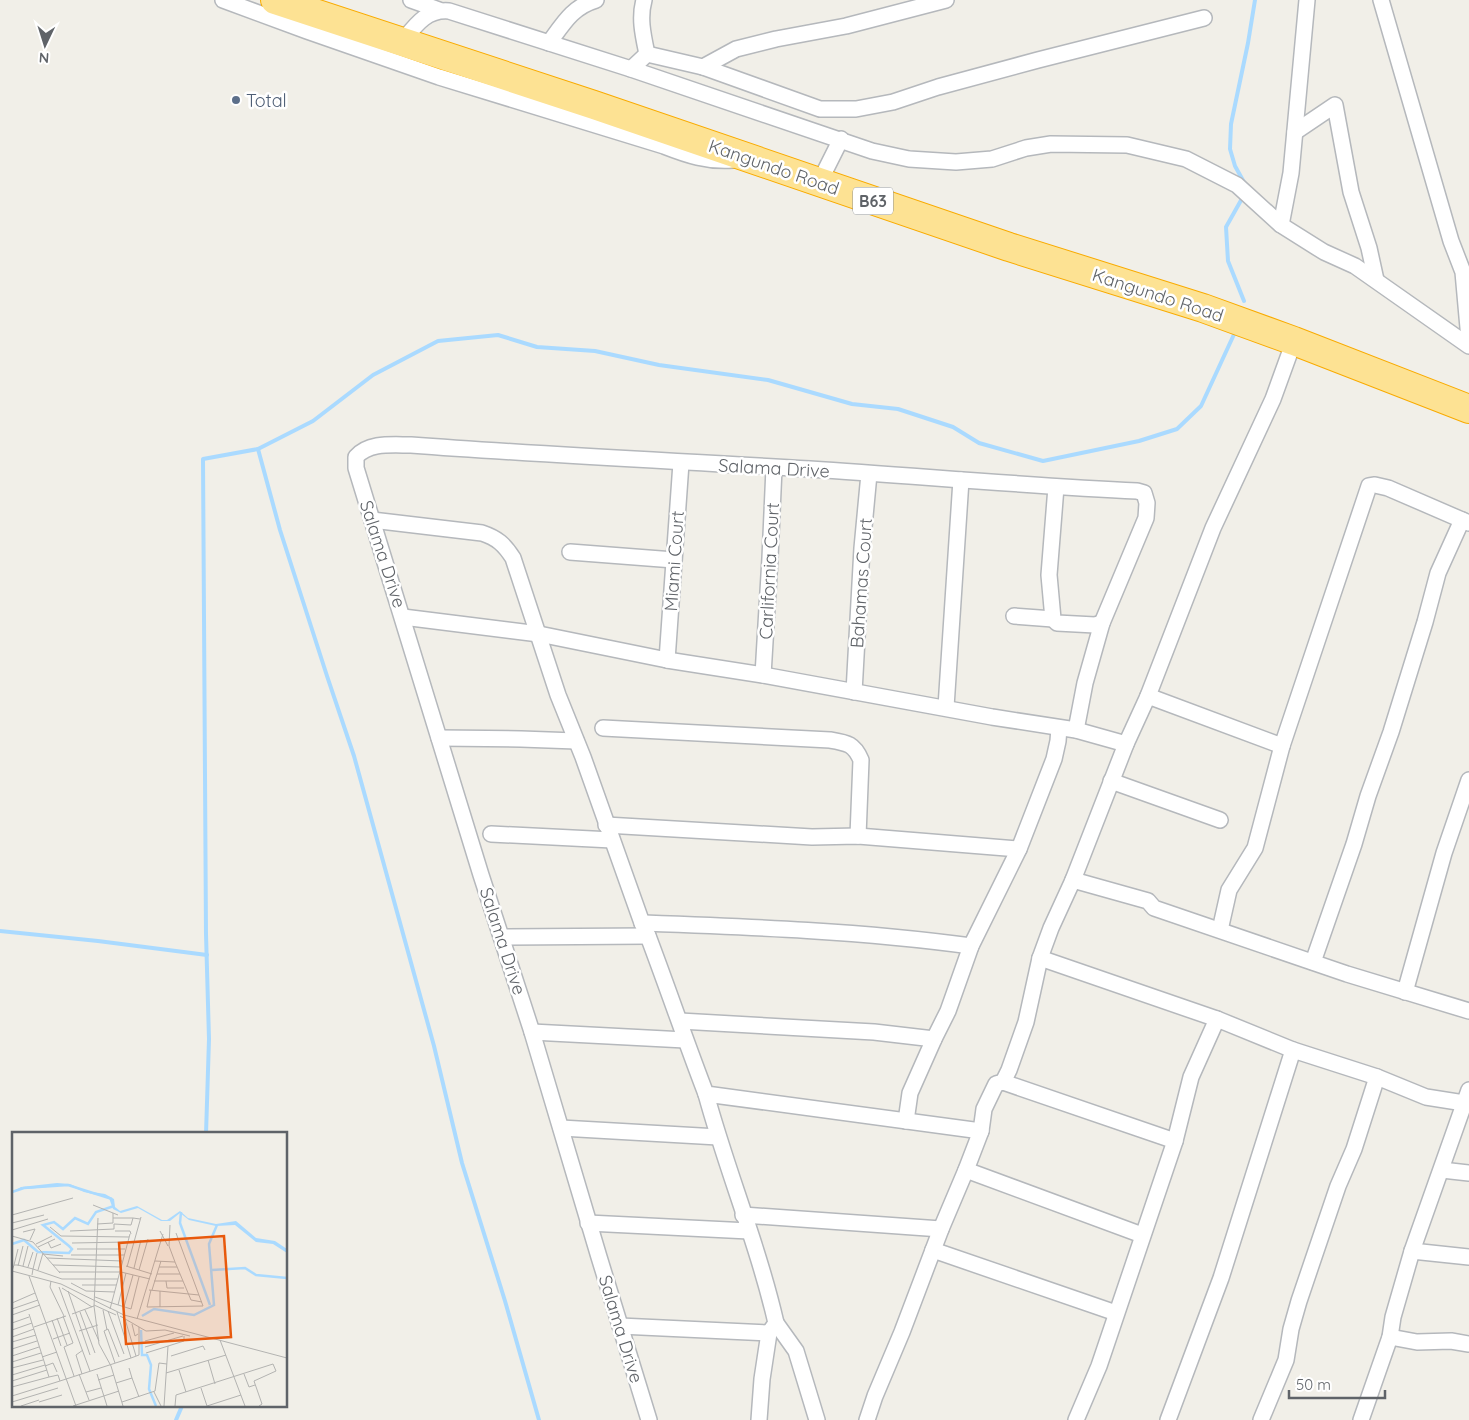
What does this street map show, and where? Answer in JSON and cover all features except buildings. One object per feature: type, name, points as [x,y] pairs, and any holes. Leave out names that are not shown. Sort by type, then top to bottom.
[{"type":"highway","name":"Kangundo Road","points":[[275,0],[1019,250],[1203,308],[1469,409]]},
{"type":"street","points":[[223,0],[423,72],[664,146],[690,156],[718,161],[748,158]]},
{"type":"street","points":[[411,0],[631,69],[872,151],[909,158],[956,162],[992,159],[1026,148],[1051,144],[1127,145],[1186,159],[1237,185],[1281,226],[1324,252],[1355,266],[1469,346]]},
{"type":"street","points":[[549,43],[567,18],[582,4],[596,0]]},
{"type":"street","points":[[644,0],[641,10],[641,24],[647,54]]},
{"type":"street","points":[[703,67],[736,49],[776,39],[846,26],[946,0]]},
{"type":"street","points":[[1281,226],[1291,173],[1307,0]]},
{"type":"street","points":[[1381,0],[1451,242],[1463,272],[1469,340]]},
{"type":"street","points":[[402,42],[420,20],[439,10]]},
{"type":"street","points":[[647,54],[703,67],[820,109],[856,109],[893,102],[1020,64],[1204,18]]},
{"type":"street","points":[[631,69],[647,54]]},
{"type":"street","points":[[1295,132],[1335,106],[1351,192],[1376,280]]},
{"type":"street","points":[[819,183],[841,140]]},
{"type":"street","points":[[1003,1082],[1026,1022],[1040,958],[1050,928],[1073,880],[1126,744],[1148,696],[1213,528],[1273,399],[1294,341]]},
{"type":"street","name":"Salama Drive","points":[[650,1420],[588,1223],[532,1032],[356,468],[356,457],[362,449],[381,445],[411,445],[1137,491],[1144,493],[1147,503],[1146,518],[1102,623]]},
{"type":"street","name":"Miami Court","points":[[667,660],[681,463]]},
{"type":"street","name":"Carlifornia Court","points":[[763,675],[774,468]]},
{"type":"street","name":"Bahamas Court","points":[[854,692],[862,548],[869,474]]},
{"type":"street","points":[[946,708],[961,480]]},
{"type":"street","points":[[1220,930],[1229,890],[1255,848],[1282,746],[1369,486],[1375,485],[1388,488],[1466,522],[1438,573],[1391,732],[1313,962]]},
{"type":"street","points":[[1053,619],[1049,575],[1056,487]]},
{"type":"street","points":[[372,520],[482,533],[496,538],[506,546],[513,558],[558,695],[706,1094],[718,1137],[768,1288],[773,1328],[762,1379],[759,1420]]},
{"type":"street","points":[[570,552],[674,560]]},
{"type":"street","points":[[1014,616],[1053,619],[1057,623],[1094,625],[1102,623]]},
{"type":"street","points":[[403,617],[539,634],[667,660],[1076,730],[1126,744]]},
{"type":"street","points":[[1076,730],[1085,682],[1102,623]]},
{"type":"street","points":[[1148,696],[1282,746]]},
{"type":"street","points":[[603,728],[830,740],[847,743],[856,749],[861,760],[858,836]]},
{"type":"street","points":[[906,1121],[910,1093],[948,1011],[971,946],[1019,849],[1054,759],[1059,728]]},
{"type":"street","points":[[439,738],[576,741]]},
{"type":"street","points":[[1406,992],[1444,852],[1469,780]]},
{"type":"street","points":[[1111,781],[1220,820]]},
{"type":"street","points":[[606,825],[812,837],[858,836],[1019,849]]},
{"type":"street","points":[[491,834],[612,840]]},
{"type":"street","points":[[1073,880],[1148,901],[1154,908],[1313,962],[1469,1011]]},
{"type":"street","points":[[502,937],[736,926],[927,940],[971,946]]},
{"type":"street","points":[[1040,958],[1217,1019],[1294,1050],[1377,1077],[1426,1097],[1467,1096],[1412,1251],[1393,1317],[1390,1337],[1361,1420]]},
{"type":"street","points":[[1076,1420],[1099,1366],[1175,1141],[1191,1076],[1217,1019]]},
{"type":"street","points":[[680,1021],[874,1032],[934,1039]]},
{"type":"street","points":[[532,1032],[685,1040]]},
{"type":"street","points":[[1168,1420],[1221,1278],[1294,1050]]},
{"type":"street","points":[[1261,1420],[1286,1360],[1291,1329],[1299,1302],[1338,1186],[1354,1149],[1377,1077]]},
{"type":"street","points":[[868,1420],[875,1396],[981,1131],[984,1109],[996,1084],[1003,1082],[1175,1141]]},
{"type":"street","points":[[706,1094],[981,1131]]},
{"type":"street","points":[[561,1128],[718,1137]]},
{"type":"street","points":[[966,1170],[1142,1235]]},
{"type":"street","points":[[1442,1170],[1469,1173]]},
{"type":"street","points":[[743,1215],[941,1229]]},
{"type":"street","points":[[588,1223],[749,1232]]},
{"type":"street","points":[[933,1250],[1116,1314]]},
{"type":"street","points":[[1412,1251],[1469,1257]]},
{"type":"street","points":[[620,1326],[773,1328],[796,1351],[816,1420]]},
{"type":"street","points":[[1390,1337],[1417,1342],[1451,1341],[1469,1344]]},
{"type":"waterway","points":[[1245,184],[1235,166],[1230,149],[1231,124],[1255,0]]},
{"type":"waterway","points":[[1244,195],[1226,227],[1228,261],[1244,301]]},
{"type":"waterway","points":[[206,1132],[209,1039],[206,934],[203,459],[258,449],[313,421],[373,375],[438,341],[498,335],[537,347],[595,351],[659,365],[768,380],[852,404],[898,409],[953,427],[979,443],[1043,461],[1139,441],[1177,429],[1201,406],[1236,330]]},
{"type":"waterway","points":[[258,449],[280,530],[354,756],[434,1046],[462,1163],[505,1301],[539,1420]]},
{"type":"waterway","points":[[0,931],[207,955]]},
{"type":"waterway","points":[[176,1420],[181,1408]]},
{"type":"place","name":"Total","points":[[236,100]]}]
